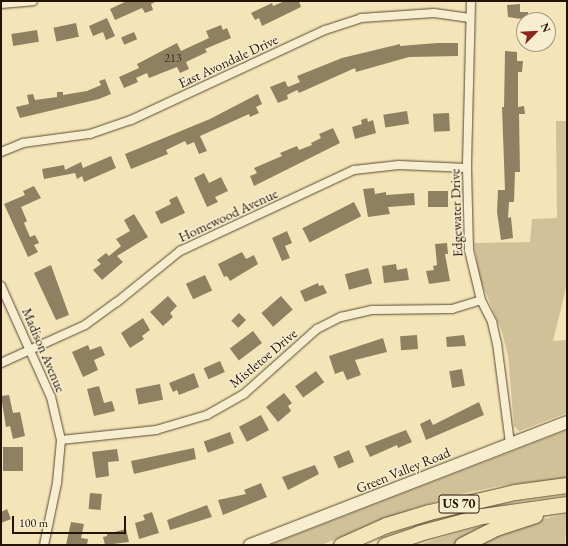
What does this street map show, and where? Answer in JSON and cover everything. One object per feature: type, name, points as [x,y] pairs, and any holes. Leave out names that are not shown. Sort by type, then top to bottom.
[{"type":"highway","name":"US 70","points":[[341,545],[354,538],[392,523],[453,505],[567,485]]},
{"type":"highway","name":"US 70","points":[[385,545],[419,533],[474,518],[567,504]]},
{"type":"highway","points":[[462,545],[496,528],[567,504]]},
{"type":"highway","points":[[333,545],[354,538]]},
{"type":"main road","name":"Green Valley Road","points":[[250,545],[567,422]]},
{"type":"street","points":[[1,4],[33,1]]},
{"type":"street","name":"Edgewater Drive","points":[[471,1],[467,168],[469,250],[481,300],[492,322],[497,343],[510,443]]},
{"type":"street","name":"East Avondale Drive","points":[[1,152],[23,143],[90,134],[131,120],[325,30],[361,18],[434,13],[470,18]]},
{"type":"street","name":"Homewood Avenue","points":[[1,363],[85,325],[117,302],[180,251],[354,170],[399,164],[467,168]]},
{"type":"street","name":"Madison Avenue","points":[[1,286],[31,349],[51,397],[61,440],[57,483],[44,545]]},
{"type":"street","name":"Mistletoe Drive","points":[[61,440],[156,430],[208,415],[244,394],[317,329],[341,317],[372,310],[452,309],[481,300]]},
{"type":"shaded area","points":[[556,121],[567,121],[567,284],[553,341],[567,340],[567,413],[519,431],[514,426],[508,356],[502,332],[480,279],[474,243],[530,242],[532,219],[557,218]]},
{"type":"shaded area","points":[[567,430],[567,478],[499,486],[456,495],[412,509],[321,545],[269,545]]},
{"type":"shaded area","points":[[567,514],[565,545],[474,545],[515,525]]},
{"type":"shaded area","points":[[499,521],[456,545],[419,545],[433,540]]},
{"type":"building","points":[[127,1],[157,1],[151,4],[153,10],[145,13],[142,8],[115,20],[110,9]]},
{"type":"building","points":[[285,1],[299,1],[301,7],[262,26],[259,18],[255,20],[251,13],[272,3],[273,6]]},
{"type":"building","points":[[520,4],[520,12],[516,12],[516,18],[508,17],[507,5]]},
{"type":"building","points":[[107,18],[115,36],[106,40],[103,32],[93,36],[89,26]]},
{"type":"building","points":[[76,23],[79,37],[56,41],[54,28]]},
{"type":"building","points":[[221,25],[223,30],[227,28],[231,38],[205,49],[207,52],[186,62],[189,69],[180,73],[177,67],[149,78],[147,73],[136,78],[138,82],[124,88],[119,77],[139,68],[137,64],[177,43],[181,51],[209,38],[206,31]]},
{"type":"building","points":[[37,30],[39,42],[13,46],[11,34]]},
{"type":"building","points":[[134,32],[137,39],[124,45],[121,37]]},
{"type":"building","points":[[458,43],[458,56],[409,57],[356,72],[355,68],[299,93],[297,90],[287,95],[288,99],[278,103],[270,87],[285,81],[288,87],[300,82],[297,76],[342,58],[400,44],[400,46]]},
{"type":"building","points":[[505,51],[517,52],[517,61],[523,61],[522,72],[518,72],[518,107],[524,106],[525,114],[519,114],[520,172],[515,172],[514,202],[509,202],[508,218],[511,217],[513,238],[501,240],[497,212],[498,190],[505,190],[502,107],[504,107]]},
{"type":"building","points":[[105,79],[111,94],[99,99],[20,118],[16,107],[29,104],[27,95],[33,94],[35,100],[57,97],[57,92],[63,92],[63,95],[87,91],[101,85],[99,81]]},
{"type":"building","points":[[258,94],[262,104],[256,107],[259,113],[250,117],[249,114],[200,136],[207,151],[199,154],[194,142],[187,145],[185,141],[166,150],[168,154],[131,169],[125,154],[210,119]]},
{"type":"building","points":[[407,111],[409,124],[385,128],[383,115]]},
{"type":"building","points":[[449,113],[450,131],[434,132],[433,114]]},
{"type":"building","points":[[367,118],[368,122],[373,120],[376,133],[355,139],[352,127],[362,124],[361,120]]},
{"type":"building","points":[[333,128],[340,143],[254,186],[250,176],[257,173],[254,168],[282,156],[280,153],[297,146],[299,150],[312,145],[311,143],[321,138],[319,134]]},
{"type":"building","points":[[111,156],[116,168],[84,182],[82,176],[77,179],[75,173],[44,179],[42,169],[64,165],[65,170],[81,162],[83,168]]},
{"type":"building","points":[[204,173],[209,183],[221,177],[228,191],[215,197],[218,202],[207,207],[194,178]]},
{"type":"building","points":[[34,186],[41,198],[21,207],[27,221],[24,223],[30,237],[35,235],[39,243],[34,245],[38,252],[28,257],[4,204],[25,195],[23,191]]},
{"type":"building","points":[[374,188],[375,194],[386,192],[386,195],[414,193],[415,205],[388,207],[390,214],[368,217],[363,189]]},
{"type":"building","points":[[428,191],[448,191],[448,207],[428,207]]},
{"type":"building","points":[[177,196],[185,213],[161,224],[155,212],[171,204],[169,200]]},
{"type":"building","points":[[354,202],[361,216],[310,243],[302,228]]},
{"type":"building","points":[[134,214],[148,237],[117,256],[123,262],[102,280],[93,270],[101,264],[97,260],[106,253],[109,256],[121,246],[116,239],[130,231],[124,220]]},
{"type":"building","points":[[287,231],[292,243],[285,246],[290,258],[282,261],[272,238]]},
{"type":"building","points":[[447,243],[448,254],[445,254],[450,281],[429,284],[426,271],[434,270],[433,266],[437,265],[435,244]]},
{"type":"building","points":[[242,252],[246,259],[254,255],[258,264],[230,281],[227,276],[224,277],[218,264]]},
{"type":"building","points":[[396,264],[397,270],[407,268],[409,280],[384,283],[382,266]]},
{"type":"building","points":[[51,265],[69,315],[56,320],[34,273]]},
{"type":"building","points":[[368,268],[372,283],[349,290],[345,274]]},
{"type":"building","points":[[205,275],[212,290],[193,299],[186,284]]},
{"type":"building","points":[[318,283],[319,286],[323,285],[327,293],[305,302],[300,291]]},
{"type":"building","points":[[168,296],[177,306],[170,313],[173,317],[163,326],[150,312]]},
{"type":"building","points":[[281,296],[293,310],[273,327],[261,313]]},
{"type":"building","points":[[239,313],[246,320],[238,328],[231,321]]},
{"type":"building","points":[[143,318],[150,330],[142,336],[144,339],[130,348],[121,333]]},
{"type":"building","points":[[253,331],[262,343],[239,360],[230,348]]},
{"type":"building","points":[[417,335],[418,349],[401,350],[400,336]]},
{"type":"building","points":[[464,335],[466,346],[447,347],[446,337]]},
{"type":"building","points":[[383,338],[387,352],[355,360],[361,375],[347,380],[343,371],[335,374],[329,356]]},
{"type":"building","points":[[88,345],[90,350],[101,346],[105,355],[94,360],[98,370],[83,377],[72,352]]},
{"type":"building","points":[[220,361],[225,372],[208,379],[204,368]]},
{"type":"building","points":[[462,369],[465,386],[452,388],[449,371]]},
{"type":"building","points":[[316,371],[324,382],[303,398],[295,386]]},
{"type":"building","points":[[194,373],[199,387],[179,395],[177,390],[173,392],[169,383]]},
{"type":"building","points":[[160,384],[163,400],[139,404],[135,389]]},
{"type":"building","points":[[99,386],[104,403],[112,401],[115,411],[94,416],[87,389]]},
{"type":"building","points":[[284,393],[292,403],[288,406],[291,411],[278,422],[266,407]]},
{"type":"building","points":[[9,395],[13,413],[20,412],[25,436],[13,439],[10,426],[6,427],[1,396]]},
{"type":"building","points":[[479,402],[484,415],[426,440],[420,424],[430,419],[433,425]]},
{"type":"building","points":[[261,415],[269,430],[247,442],[239,427]]},
{"type":"building","points":[[406,430],[412,442],[398,448],[397,445],[370,457],[365,446]]},
{"type":"building","points":[[230,432],[234,443],[208,453],[204,442]]},
{"type":"building","points":[[3,447],[23,447],[23,471],[3,471]]},
{"type":"building","points":[[194,448],[196,459],[134,474],[131,461]]},
{"type":"building","points":[[117,449],[119,461],[108,462],[109,476],[96,478],[92,452]]},
{"type":"building","points":[[349,450],[354,462],[338,469],[333,457]]},
{"type":"building","points":[[315,465],[319,474],[288,490],[282,477]]},
{"type":"building","points":[[261,483],[267,497],[223,515],[218,500],[246,494],[244,490]]},
{"type":"building","points":[[90,493],[102,494],[101,510],[89,509]]},
{"type":"building","points":[[207,505],[212,517],[170,530],[167,520]]},
{"type":"building","points":[[7,509],[11,519],[1,523],[1,512]]},
{"type":"building","points":[[152,512],[159,533],[139,539],[135,523],[145,520],[143,515]]},
{"type":"building","points":[[71,522],[84,524],[81,538],[88,539],[87,545],[66,545]]},
{"type":"building","points":[[126,529],[129,542],[105,545],[103,537],[107,536],[107,534]]}]
